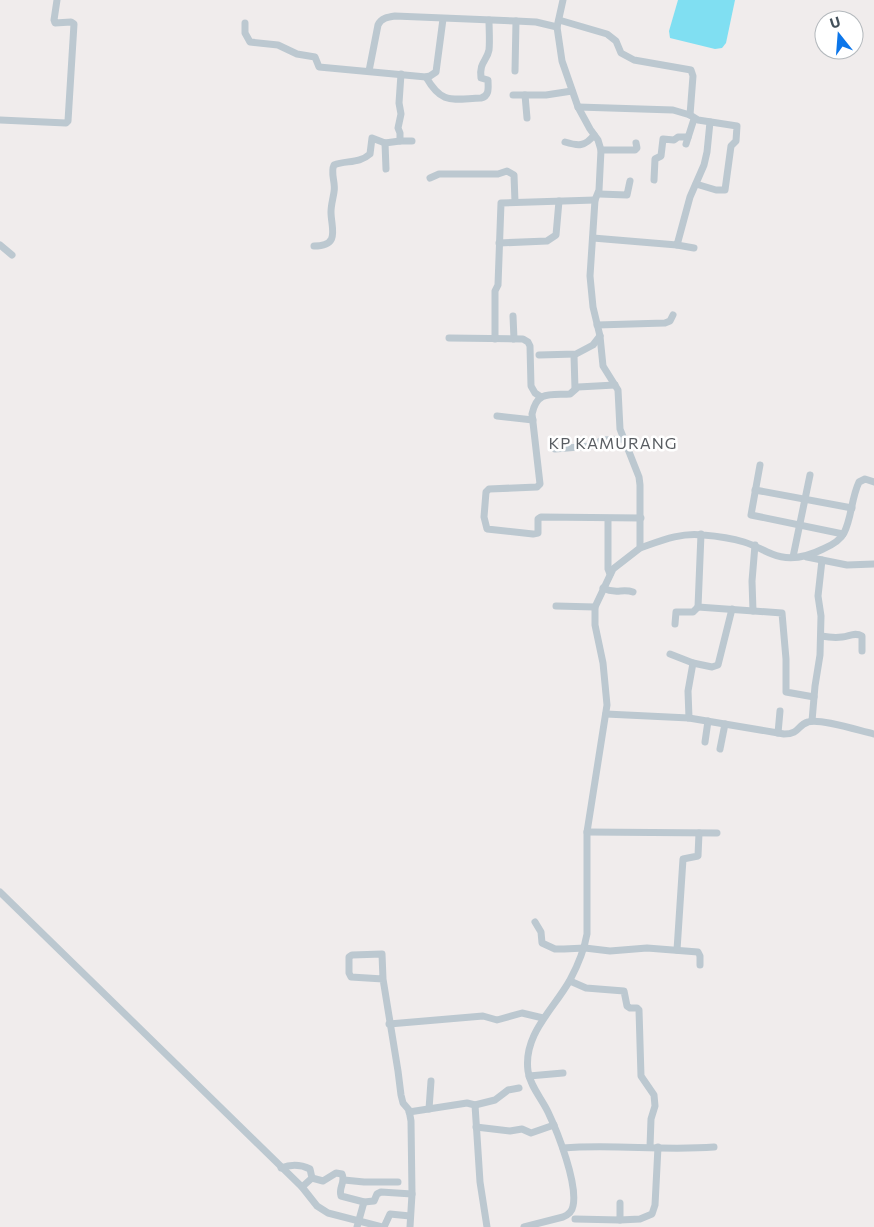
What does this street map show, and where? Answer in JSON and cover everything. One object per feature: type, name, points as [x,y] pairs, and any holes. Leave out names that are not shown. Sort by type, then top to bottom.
[{"type":"street","points":[[0,120],[68,122],[74,24],[71,22],[55,24],[57,0]]},
{"type":"street","points":[[563,0],[558,23],[562,61],[578,107],[601,150],[593,238],[591,290],[600,336],[604,371],[615,385],[619,396],[622,439],[639,477],[640,548]]},
{"type":"street","points":[[369,71],[378,25],[381,20],[396,16],[558,23],[596,29],[612,36],[621,53],[634,60],[691,70],[693,76],[692,117],[687,140],[678,137],[674,140],[663,139],[661,156],[655,159],[654,180]]},
{"type":"street","points":[[245,23],[247,38],[253,43],[278,45],[297,54],[315,57],[319,67],[426,77],[436,72],[443,19]]},
{"type":"street","points":[[426,77],[434,91],[446,99],[481,98],[486,96],[488,93],[488,80],[481,78],[480,71],[488,53],[489,20]]},
{"type":"street","points":[[515,71],[516,21]]},
{"type":"street","points":[[400,141],[398,128],[401,114],[399,103],[401,74]]},
{"type":"street","points":[[513,95],[572,91]]},
{"type":"street","points":[[525,95],[527,118]]},
{"type":"street","points":[[578,107],[673,110],[710,122],[737,126],[736,141],[731,146],[726,190],[721,191],[696,184]]},
{"type":"street","points":[[677,245],[686,209],[708,152],[710,122]]},
{"type":"street","points":[[565,142],[581,145],[587,143],[594,135]]},
{"type":"street","points":[[314,246],[322,246],[333,238],[331,213],[334,192],[332,170],[334,165],[366,157],[370,154],[372,138],[385,143],[412,141]]},
{"type":"street","points":[[385,143],[386,168]]},
{"type":"street","points":[[601,150],[635,150],[637,148],[636,143]]},
{"type":"street","points":[[430,178],[438,174],[498,174],[506,171],[514,175],[515,202]]},
{"type":"street","points":[[495,339],[495,292],[498,285],[501,203],[559,201],[627,195],[630,181]]},
{"type":"street","points":[[499,243],[547,241],[552,239],[556,235],[559,201]]},
{"type":"street","points":[[593,238],[694,248]]},
{"type":"street","points":[[0,246],[12,255]]},
{"type":"street","points":[[597,325],[665,323],[670,321],[673,315]]},
{"type":"street","points":[[513,316],[514,339]]},
{"type":"street","points":[[539,355],[574,355],[590,347],[600,336]]},
{"type":"street","points":[[450,338],[522,339],[529,344],[531,386],[535,393],[541,397]]},
{"type":"street","points":[[574,355],[575,389]]},
{"type":"street","points":[[615,385],[578,387],[570,394],[550,394],[541,397],[534,408],[533,420],[540,484],[537,487],[489,489],[486,492],[484,517],[487,529],[533,534],[538,533],[539,517],[640,518]]},
{"type":"street","points":[[496,416],[533,420]]},
{"type":"street","points":[[555,449],[584,447],[599,441],[622,439]]},
{"type":"street","points":[[760,465],[751,515],[844,534]]},
{"type":"street","points":[[794,557],[810,475]]},
{"type":"street","points":[[808,556],[827,547],[844,534],[858,482],[865,479],[874,482]]},
{"type":"street","points":[[755,490],[852,508]]},
{"type":"street","points":[[608,518],[608,569],[610,574]]},
{"type":"street","points":[[675,624],[675,613],[693,612],[698,606],[701,534]]},
{"type":"street","points":[[577,1227],[571,1211],[574,1200],[563,1148],[529,1076],[528,1064],[530,1046],[543,1018],[570,981],[585,948],[587,832],[606,714],[606,686],[595,625],[595,607],[603,588],[610,574],[622,561],[640,548],[677,536],[701,534],[739,540],[786,558],[808,556],[853,565],[874,564]]},
{"type":"street","points":[[753,611],[752,581],[756,545]]},
{"type":"street","points":[[812,721],[820,656],[820,605],[818,596],[822,560]]},
{"type":"street","points":[[603,588],[610,592],[625,590],[633,592]]},
{"type":"street","points":[[556,606],[595,607]]},
{"type":"street","points":[[698,606],[782,614],[786,659],[786,692],[814,697]]},
{"type":"street","points":[[670,654],[693,663],[712,667],[718,666],[732,609]]},
{"type":"street","points":[[821,636],[842,637],[859,634],[862,636],[862,651]]},
{"type":"street","points":[[689,718],[688,691],[693,663]]},
{"type":"street","points":[[778,733],[780,711]]},
{"type":"street","points":[[606,714],[689,718],[788,734],[796,732],[803,724],[812,721],[874,734]]},
{"type":"street","points":[[705,742],[708,721]]},
{"type":"street","points":[[720,749],[725,724]]},
{"type":"street","points":[[587,832],[717,833]]},
{"type":"street","points":[[677,950],[683,859],[698,856],[699,833]]},
{"type":"street","points":[[0,892],[302,1187],[317,1206],[358,1224],[383,1227],[390,1214],[410,1216]]},
{"type":"street","points":[[536,922],[541,932],[542,943],[555,949],[585,948],[610,951],[647,948],[698,952],[700,965]]},
{"type":"street","points":[[383,979],[351,977],[349,973],[349,956],[382,954],[389,1024],[401,1095],[409,1112],[412,1133],[410,1227]]},
{"type":"street","points":[[570,981],[586,988],[624,991],[627,1006],[639,1010],[641,1076],[654,1095],[655,1106],[651,1119],[650,1147]]},
{"type":"street","points":[[389,1024],[483,1016],[499,1020],[519,1013],[543,1018]]},
{"type":"street","points":[[529,1076],[563,1073]]},
{"type":"street","points":[[429,1109],[431,1081]]},
{"type":"street","points":[[409,1112],[467,1103],[475,1105],[498,1098],[508,1090],[519,1088]]},
{"type":"street","points":[[475,1105],[480,1182],[487,1227]]},
{"type":"street","points":[[476,1128],[510,1131],[522,1130],[531,1133],[554,1126]]},
{"type":"street","points":[[574,1219],[640,1219],[652,1214],[655,1205],[658,1147]]},
{"type":"street","points":[[563,1148],[714,1147]]},
{"type":"street","points":[[281,1168],[292,1165],[302,1166],[310,1170],[312,1178]]},
{"type":"street","points":[[312,1178],[323,1181],[332,1174],[340,1173],[344,1176],[340,1189],[341,1196],[364,1202],[372,1202],[377,1194],[381,1192],[412,1194]]},
{"type":"street","points":[[302,1187],[312,1178]]},
{"type":"street","points":[[344,1180],[398,1182]]},
{"type":"street","points":[[358,1224],[364,1202]]},
{"type":"street","points":[[620,1203],[620,1220]]},
{"type":"street","points":[[524,1227],[563,1217],[571,1211]]},
{"type":"water","points":[[678,0],[735,0],[726,43],[722,48],[715,49],[670,38],[669,31]]},
{"type":"district","name":"KP KAMURANG","points":[[613,443]]}]
